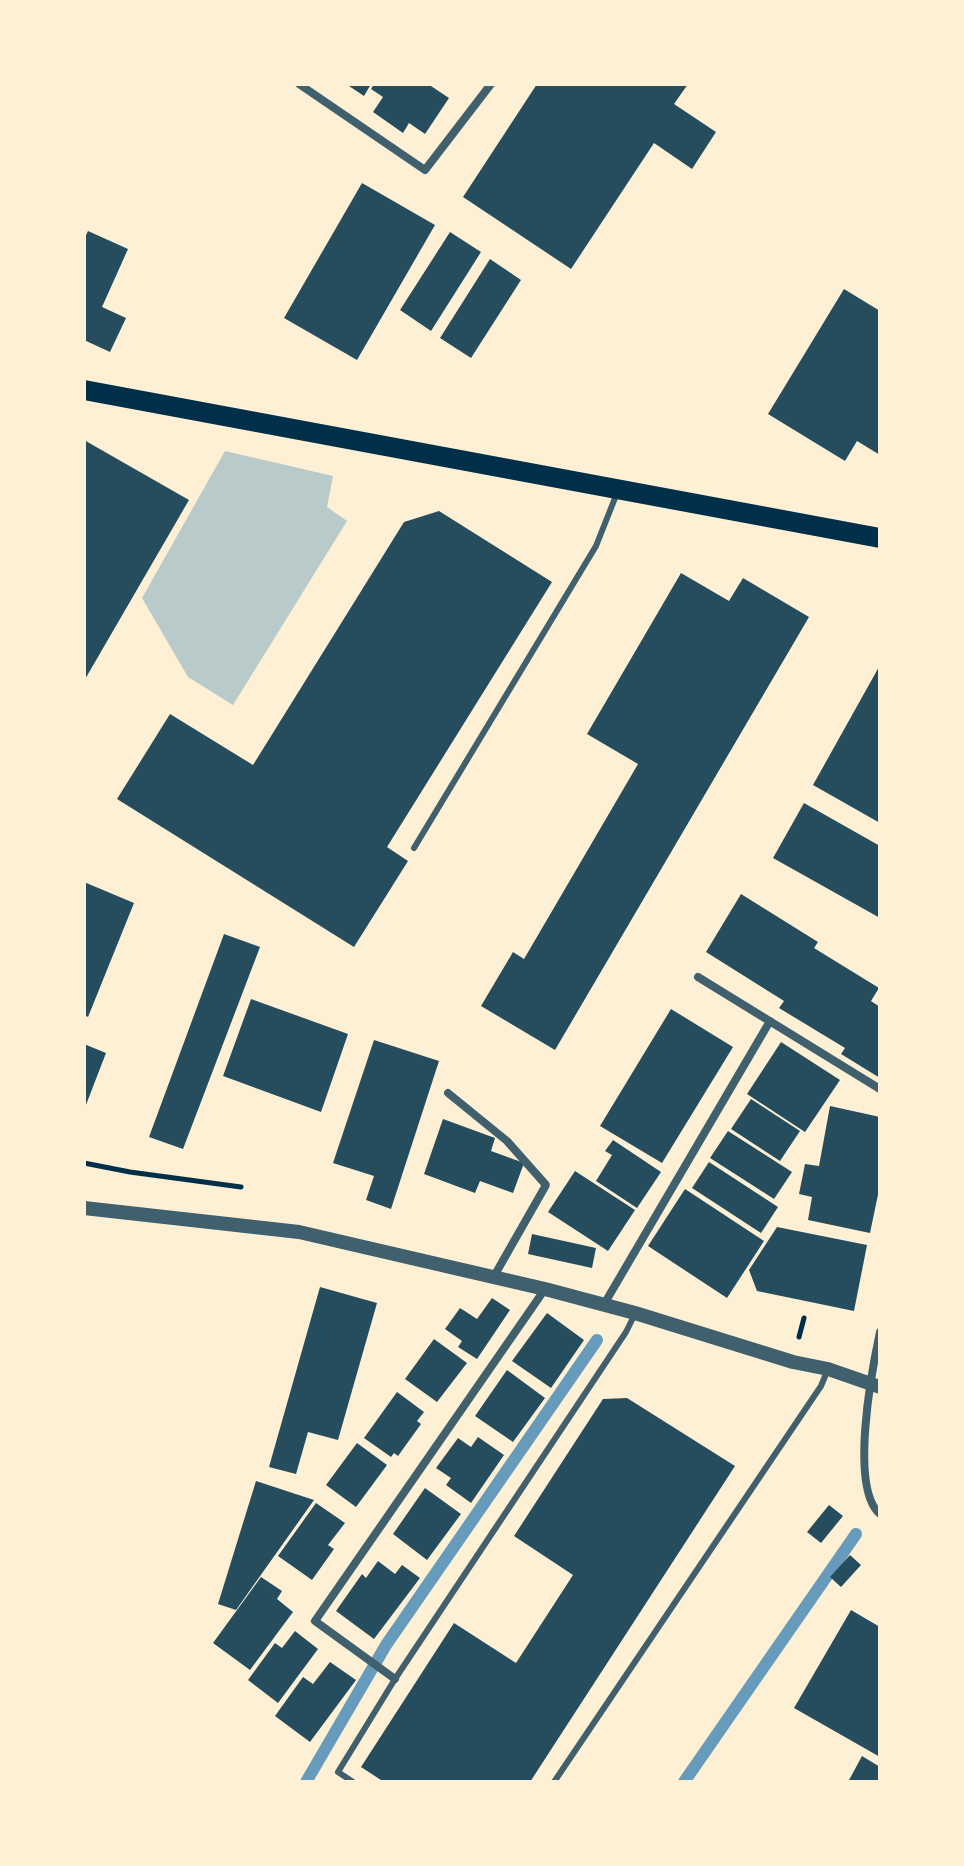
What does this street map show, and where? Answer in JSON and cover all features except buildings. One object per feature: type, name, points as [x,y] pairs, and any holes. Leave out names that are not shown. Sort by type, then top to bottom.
[{"type":"main road","points":[[84,390],[880,538]]},
{"type":"street","points":[[299,84],[425,170],[491,84]]},
{"type":"street","points":[[698,977],[880,1089]]},
{"type":"street","points":[[602,1306],[770,1021]]},
{"type":"street","points":[[448,1093],[507,1141],[546,1185],[493,1278]]},
{"type":"street","points":[[84,1208],[299,1232],[545,1289],[793,1362],[828,1369],[874,1385]]},
{"type":"street","points":[[395,1679],[315,1621],[545,1289]]},
{"type":"street","points":[[880,1332],[866,1484],[874,1509],[880,1514]]},
{"type":"lane","points":[[414,848],[590,555],[618,490]]},
{"type":"lane","points":[[353,1782],[338,1772],[395,1679],[618,1345],[635,1313]]},
{"type":"lane","points":[[554,1782],[821,1386],[828,1369]]},
{"type":"path","points":[[84,1163],[241,1187]]},
{"type":"shaded area","points":[[225,451],[333,476],[327,507],[347,521],[233,705],[188,677],[142,598]]},
{"type":"waterway","points":[[306,1782],[386,1645],[597,1340]]},
{"type":"waterway","points":[[684,1782],[856,1534]]}]
